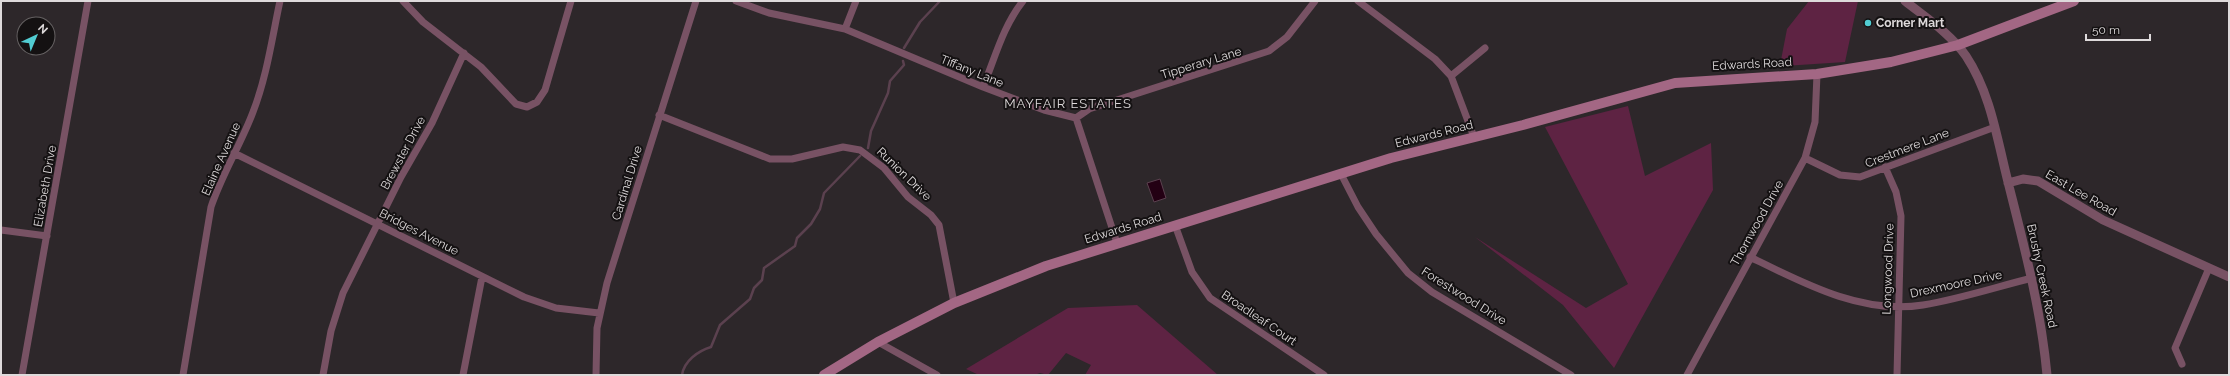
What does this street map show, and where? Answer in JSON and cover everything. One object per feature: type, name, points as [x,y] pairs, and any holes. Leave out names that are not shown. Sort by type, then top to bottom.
[{"type":"main road","name":"Edwards Road","points":[[824,375],[878,342],[954,303],[1046,266],[1391,158],[1675,83],[1817,74],[1891,62],[1958,45],[2074,1]]},
{"type":"street","name":"Elizabeth Drive","points":[[22,375],[88,1]]},
{"type":"street","name":"Elaine Avenue","points":[[183,375],[211,207],[217,188],[259,95],[280,1]]},
{"type":"street","points":[[403,1],[423,22],[481,67],[516,104],[523,107],[531,106],[537,102],[545,90],[571,1]]},
{"type":"street","name":"Cardinal Drive","points":[[596,375],[599,313],[607,283],[696,1]]},
{"type":"street","name":"Tiffany Lane","points":[[736,1],[769,13],[845,29],[983,87],[1044,110],[1076,118]]},
{"type":"street","points":[[845,29],[856,1]]},
{"type":"street","points":[[983,87],[1000,41],[1011,18],[1023,1]]},
{"type":"street","name":"Tipperary Lane","points":[[1076,118],[1089,109],[1269,51],[1286,37],[1315,1]]},
{"type":"street","points":[[1358,1],[1435,59],[1451,76],[1474,137]]},
{"type":"street","points":[[1905,1],[1958,45],[1966,57],[1986,94],[2008,183]]},
{"type":"street","points":[[1451,76],[1484,48]]},
{"type":"street","name":"Brewster Drive","points":[[323,375],[331,331],[337,310],[378,224],[432,123],[464,53]]},
{"type":"street","name":"Thornwood Drive","points":[[1687,375],[1805,158],[1815,122],[1817,74]]},
{"type":"street","name":"Runion Drive","points":[[660,115],[770,159],[792,159],[843,147],[856,149],[865,153],[884,168],[908,197],[931,215],[939,225],[948,280],[954,303]]},
{"type":"street","points":[[1076,118],[1117,243]]},
{"type":"street","name":"Crestmere Lane","points":[[1805,158],[1848,177],[1867,175],[1884,167],[1995,127]]},
{"type":"street","name":"Bridges Avenue","points":[[234,153],[482,277],[546,306],[599,313]]},
{"type":"street","name":"Longwood Drive","points":[[1884,167],[1896,192],[1901,216],[1897,375]]},
{"type":"street","name":"Forestwood Drive","points":[[1341,174],[1358,207],[1376,234],[1408,273],[1432,292],[1571,375]]},
{"type":"street","name":"East Lee Road","points":[[2008,183],[2023,179],[2038,181],[2103,220],[2229,277]]},
{"type":"street","name":"Brushy Creek Road","points":[[2008,183],[2032,278],[2044,344],[2047,375]]},
{"type":"street","name":"Broadleaf Court","points":[[1175,225],[1192,272],[1210,298],[1324,375]]},
{"type":"street","points":[[1,230],[47,236]]},
{"type":"street","name":"Drexmoore Drive","points":[[1750,257],[1803,283],[1830,293],[1866,302],[1898,306],[1922,305],[2032,278]]},
{"type":"street","points":[[2182,364],[2175,348],[2209,268]]},
{"type":"street","points":[[463,375],[482,277]]},
{"type":"street","points":[[878,342],[937,375]]},
{"type":"shaded area","points":[[1809,1],[1858,1],[1845,62],[1784,66],[1781,60],[1787,29]]},
{"type":"shaded area","points":[[1628,106],[1645,176],[1711,143],[1713,190],[1614,368],[1563,305],[1475,237],[1586,308],[1628,284],[1545,127]]},
{"type":"shaded area","points":[[1160,179],[1166,198],[1154,202],[1147,183]]},
{"type":"shaded area","points":[[1137,305],[1218,375],[1085,375],[1091,365],[1066,353],[1048,375],[1040,373],[1034,375],[979,375],[966,369],[1068,308]]},
{"type":"waterway","points":[[904,48],[920,22],[940,1]]},
{"type":"waterway","points":[[868,148],[871,131],[888,93],[890,81],[904,65],[903,61]]},
{"type":"waterway","points":[[682,375],[683,370],[692,357],[711,347],[720,325],[750,299],[754,288],[762,280],[764,268],[795,246],[797,238],[811,224],[820,209],[824,193],[860,156]]},
{"type":"place","name":"Corner Mart","points":[[1868,23]]},
{"type":"district","name":"MAYFAIR ESTATES","points":[[1068,103]]}]
